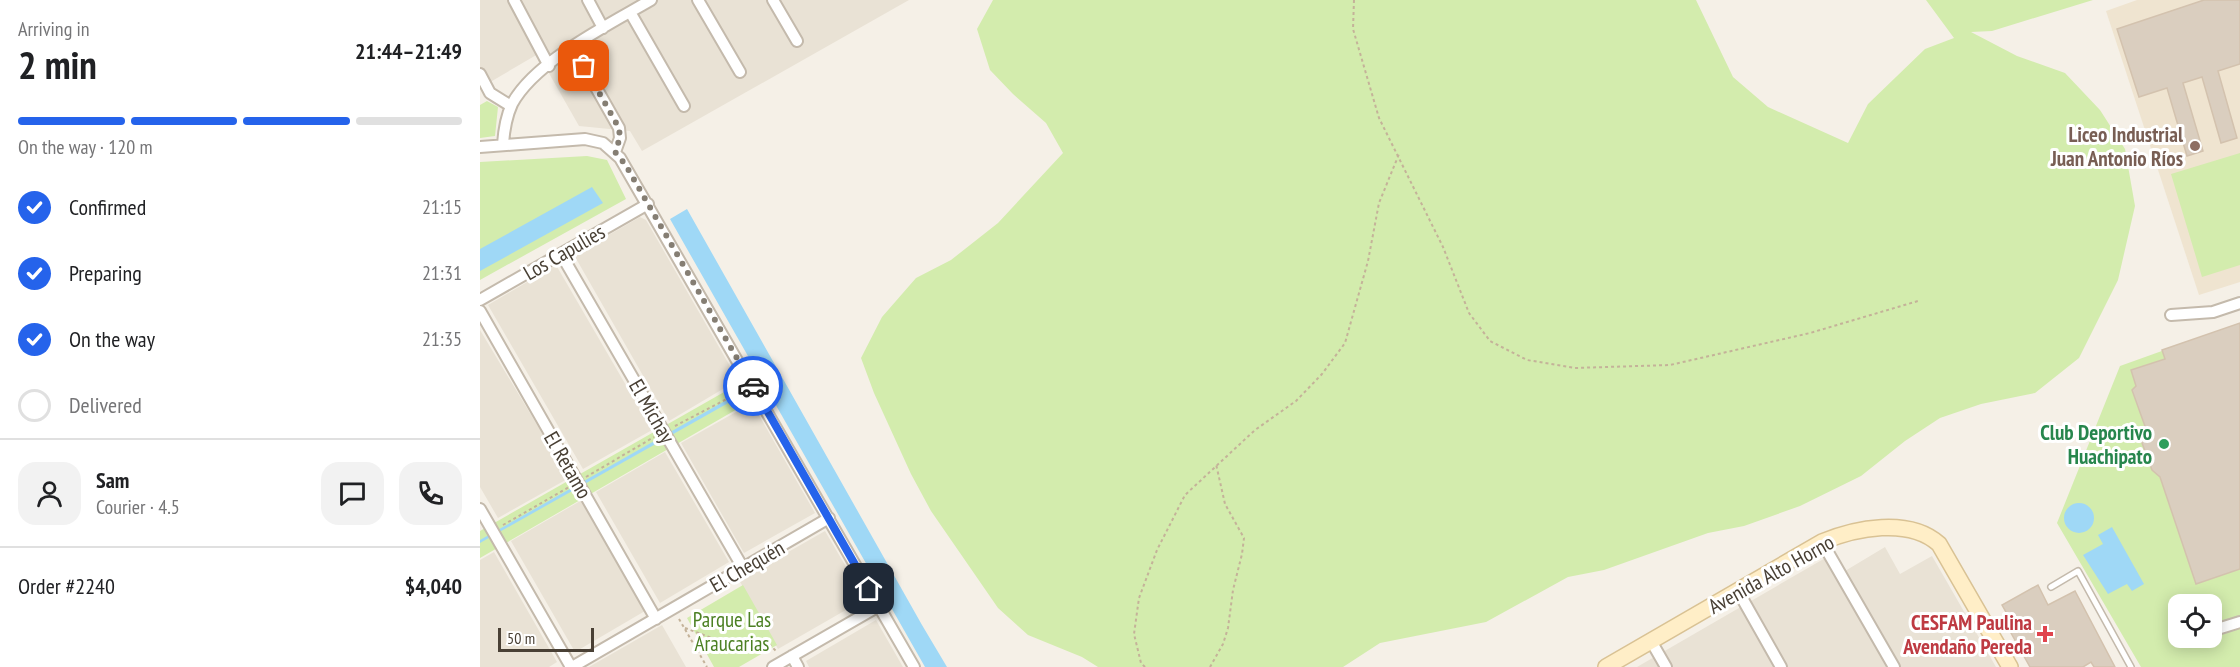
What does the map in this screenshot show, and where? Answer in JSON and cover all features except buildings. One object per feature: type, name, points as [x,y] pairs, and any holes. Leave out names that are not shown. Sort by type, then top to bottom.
[{"type":"street","points":[[514,0],[549,66]]},
{"type":"street","points":[[588,0],[603,28]]},
{"type":"street","points":[[503,144],[506,122],[512,106],[525,87],[573,47],[651,0]]},
{"type":"street","points":[[698,0],[740,72]]},
{"type":"street","points":[[773,0],[797,41]]},
{"type":"street","points":[[630,12],[684,106]]},
{"type":"street","points":[[573,47],[619,128],[620,138],[615,152]]},
{"type":"street","points":[[480,74],[485,95],[512,106]]},
{"type":"street","points":[[480,147],[585,139],[603,143],[615,152],[625,164],[914,667]]},
{"type":"street","name":"Los Capulies","points":[[480,300],[648,204]]},
{"type":"street","name":"El Michay","points":[[561,254],[742,568]]},
{"type":"street","points":[[2171,315],[2213,312],[2240,303]]},
{"type":"street","name":"El Retamo","points":[[480,311],[656,618]]},
{"type":"street","points":[[480,509],[571,667]]},
{"type":"street","name":"El Chequén","points":[[571,667],[829,518]]},
{"type":"street","name":"Avenida Alto Horno","points":[[1606,667],[1822,542],[1863,530],[1892,529],[1923,534],[1943,549],[2010,667]]},
{"type":"street","points":[[1822,542],[1894,667]]},
{"type":"street","points":[[1738,591],[1782,667]]},
{"type":"street","points":[[782,662],[879,606]]},
{"type":"street","points":[[2222,628],[2240,622]]},
{"type":"street","points":[[1651,641],[1666,667]]},
{"type":"street","points":[[782,662],[798,667]]},
{"type":"lane","points":[[2051,587],[2078,571],[2132,667]]},
{"type":"path","points":[[1354,0],[1353,29],[1379,118],[1399,154],[1443,247],[1469,313],[1490,342],[1527,360],[1575,368],[1670,364],[1810,333],[1918,301]]},
{"type":"path","points":[[1144,667],[1134,634],[1139,598],[1157,550],[1185,495],[1216,464],[1256,430],[1296,401],[1322,374],[1345,344],[1368,261],[1379,203],[1399,154]]},
{"type":"path","points":[[664,432],[753,385]]},
{"type":"path","points":[[1210,667],[1228,628],[1244,538],[1226,504],[1216,464]]},
{"type":"path","points":[[672,609],[706,667]]},
{"type":"path","points":[[685,628],[752,653],[770,645],[776,649],[782,662]]},
{"type":"shaded area","points":[[480,0],[909,0],[642,151],[630,131],[579,126],[538,54],[480,88]]},
{"type":"shaded area","name":"Liceo Industrial Juan Antonio Ríos","points":[[2137,0],[2240,0],[2240,282],[2199,295],[2106,11]]},
{"type":"shaded area","points":[[640,217],[646,220],[738,380],[669,421],[574,255]]},
{"type":"shaded area","points":[[556,265],[652,430],[583,469],[488,305]]},
{"type":"shaded area","points":[[480,330],[569,478],[498,518],[480,487]]},
{"type":"shaded area","points":[[752,403],[815,513],[744,553],[681,443]]},
{"type":"shaded area","points":[[665,452],[729,562],[660,603],[596,492]]},
{"type":"shaded area","points":[[582,500],[645,611],[575,652],[511,541]]},
{"type":"shaded area","points":[[825,531],[865,599],[778,649],[739,580]]},
{"type":"shaded area","points":[[1885,547],[1900,574],[1932,556],[1996,667],[1637,667],[1827,557],[1835,577]]},
{"type":"shaded area","points":[[494,552],[557,662],[549,667],[480,667],[480,560]]},
{"type":"shaded area","points":[[876,620],[903,667],[809,667],[806,661]]},
{"type":"shaded area","points":[[662,625],[686,667],[589,667]]},
{"type":"green space","points":[[993,0],[1696,0],[1733,77],[1768,107],[1848,143],[1868,104],[1925,49],[1954,38],[1926,0],[2093,0],[1992,31],[1971,32],[2017,56],[2065,73],[2100,110],[2125,149],[2135,206],[2118,280],[2079,358],[2035,393],[1981,404],[1940,418],[1905,441],[1861,476],[1800,506],[1744,526],[1708,533],[1604,570],[1568,577],[1486,622],[1380,643],[1343,667],[1098,667],[1082,657],[1028,635],[998,608],[931,511],[911,474],[874,393],[861,358],[882,317],[916,278],[951,260],[998,223],[1063,153],[1046,123],[990,70],[977,29]]},
{"type":"green space","points":[[487,101],[498,107],[495,136],[480,138],[480,105]]},
{"type":"green space","points":[[2240,153],[2240,265],[2202,277],[2171,174]]},
{"type":"green space","points":[[587,156],[607,160],[626,199],[480,280],[480,162]]},
{"type":"green space","name":"Club Deportivo Huachipato","points":[[2240,323],[2240,667],[2141,667],[2057,523],[2120,366]]},
{"type":"green space","points":[[754,375],[765,393],[480,558],[480,531]]},
{"type":"green space","name":"Parque Las Araucarias","points":[[743,585],[777,645],[739,667],[714,667],[687,618]]},
{"type":"water","points":[[592,187],[603,203],[480,271],[480,249]]},
{"type":"water","points":[[687,209],[947,667],[925,667],[670,219]]},
{"type":"water","points":[[760,381],[762,384],[480,543],[480,540]]},
{"type":"water","points":[[2079,503],[2089,508],[2094,518],[2089,528],[2079,533],[2069,528],[2064,518],[2069,508]]},
{"type":"water","points":[[2112,527],[2144,584],[2132,591],[2127,584],[2108,594],[2083,555],[2103,544],[2098,535]]},
{"type":"way so far","points":[[584,66],[619,128],[620,143],[615,152],[625,164],[753,386]]},
{"type":"place","name":"Liceo Industrial Juan Antonio Ríos","points":[[2195,146]]},
{"type":"place","name":"Club Deportivo Huachipato","points":[[2164,444]]},
{"type":"place","name":"CESFAM Paulina Avendaño Pereda","points":[[2045,634]]},
{"type":"route","points":[[753,386],[869,589]]}]
